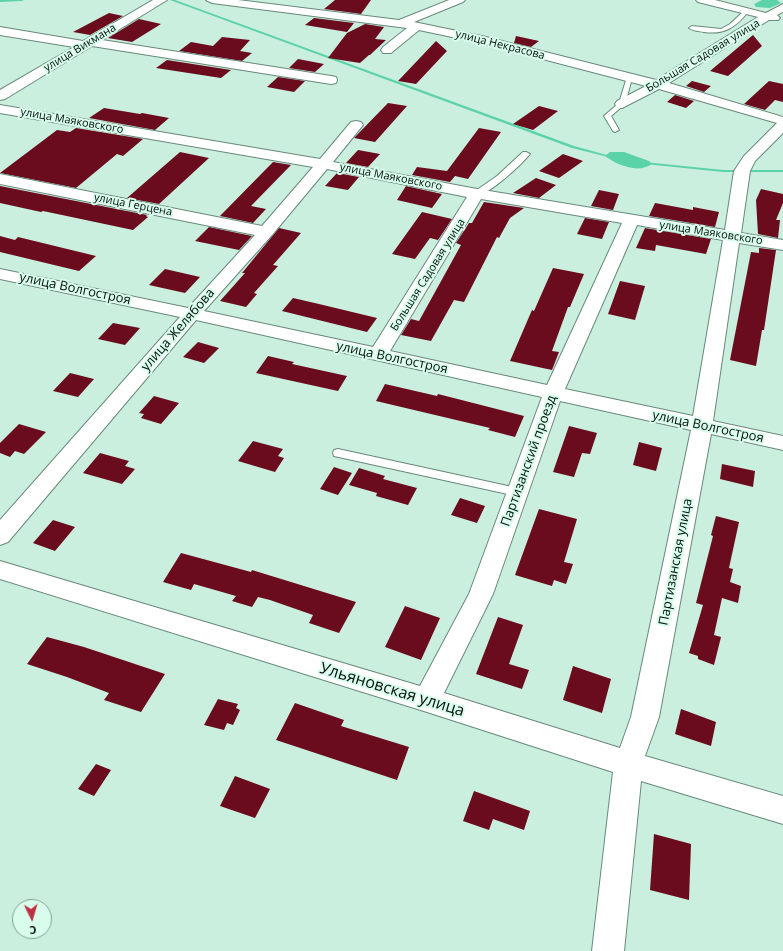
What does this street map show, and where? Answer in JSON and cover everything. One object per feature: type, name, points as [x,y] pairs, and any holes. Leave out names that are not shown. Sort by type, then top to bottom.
[{"type":"street","name":"улица Викмана","points":[[0,96],[161,0]]},
{"type":"street","name":"улица Некрасова","points":[[212,0],[417,26],[486,41],[629,78],[658,84],[783,121]]},
{"type":"street","points":[[402,23],[459,0]]},
{"type":"street","points":[[702,0],[744,12],[783,20]]},
{"type":"street","name":"Большая Садовая улица","points":[[622,104],[658,84],[783,7]]},
{"type":"street","points":[[387,50],[417,26]]},
{"type":"street","points":[[0,31],[331,80]]},
{"type":"street","name":"улица Маяковского","points":[[0,109],[324,164],[477,194],[783,245]]},
{"type":"street","name":"улица Желябова","points":[[0,536],[192,314],[266,232],[356,125]]},
{"type":"street","name":"Партизанская улица","points":[[608,951],[628,764],[645,717],[697,459],[742,171],[749,159],[783,125]]},
{"type":"street","name":"улица Герцена","points":[[0,178],[266,232]]},
{"type":"street","name":"Большая Садовая улица","points":[[378,355],[477,194]]},
{"type":"street","name":"Партизанский проезд","points":[[427,700],[482,594],[553,393],[631,220]]},
{"type":"street","name":"улица Волгостроя","points":[[0,274],[192,314],[783,443]]},
{"type":"street","name":"Ульяновская улица","points":[[0,570],[427,700],[628,764],[783,810]]},
{"type":"lane","points":[[692,28],[717,32],[731,28],[744,12]]},
{"type":"lane","points":[[615,130],[607,116],[622,104],[629,78]]},
{"type":"lane","points":[[477,194],[500,178],[526,154]]},
{"type":"lane","points":[[338,454],[518,492]]},
{"type":"shaded area","points":[[762,0],[777,0],[781,3],[770,8],[756,7],[754,4]]},
{"type":"shaded area","points":[[610,152],[624,152],[649,161],[652,164],[640,168],[621,165],[605,156]]},
{"type":"building","points":[[335,0],[371,0],[361,14],[324,9]]},
{"type":"building","points":[[109,13],[123,16],[90,35],[73,32]]},
{"type":"building","points":[[314,18],[354,23],[347,32],[305,25]]},
{"type":"building","points":[[139,19],[161,24],[132,42],[108,38]]},
{"type":"building","points":[[365,24],[384,27],[375,39],[386,40],[360,63],[328,58],[347,33]]},
{"type":"building","points":[[753,35],[762,46],[728,76],[710,71]]},
{"type":"building","points":[[516,36],[539,41],[531,47],[514,43]]},
{"type":"building","points":[[222,37],[250,40],[240,51],[252,53],[242,61],[179,51],[191,42],[213,46]]},
{"type":"building","points":[[436,41],[447,51],[416,84],[398,81]]},
{"type":"building","points":[[298,59],[324,64],[315,72],[289,68]]},
{"type":"building","points":[[167,60],[231,70],[221,78],[156,68]]},
{"type":"building","points":[[278,77],[305,81],[294,92],[267,87]]},
{"type":"building","points":[[692,81],[711,86],[704,92],[686,86]]},
{"type":"building","points":[[769,81],[783,84],[783,102],[775,100],[765,110],[744,104]]},
{"type":"building","points":[[675,95],[694,101],[686,108],[667,102]]},
{"type":"building","points":[[388,103],[407,106],[375,142],[354,138]]},
{"type":"building","points":[[539,106],[558,111],[533,130],[513,124]]},
{"type":"building","points":[[104,108],[169,118],[155,130],[89,118]]},
{"type":"building","points":[[76,128],[143,139],[123,156],[117,154],[76,188],[0,173],[57,130],[70,132]]},
{"type":"building","points":[[479,128],[501,132],[468,179],[455,176],[450,182],[412,175],[417,167],[447,171]]},
{"type":"building","points":[[358,150],[380,154],[368,167],[346,163]]},
{"type":"building","points":[[180,152],[209,158],[159,204],[127,198]]},
{"type":"building","points":[[563,154],[583,161],[559,178],[539,171]]},
{"type":"building","points":[[273,162],[291,165],[251,206],[266,209],[253,223],[220,216]]},
{"type":"building","points":[[337,173],[359,177],[348,190],[325,186]]},
{"type":"building","points":[[536,178],[556,185],[539,198],[513,193]]},
{"type":"building","points":[[0,186],[147,215],[146,216],[148,217],[133,230],[43,211],[41,212],[0,203]]},
{"type":"building","points":[[406,186],[442,194],[432,208],[397,200]]},
{"type":"building","points":[[761,189],[783,194],[783,203],[776,220],[780,220],[778,238],[758,234],[756,200]]},
{"type":"building","points":[[599,190],[619,194],[613,210],[591,206]]},
{"type":"building","points":[[484,202],[524,208],[510,218],[499,238],[497,237],[464,302],[454,300],[431,341],[401,335],[411,319],[419,321],[461,245],[456,243],[469,223],[472,223]]},
{"type":"building","points":[[655,203],[693,210],[693,207],[719,212],[715,227],[649,216]]},
{"type":"building","points":[[422,212],[452,219],[438,240],[430,238],[415,259],[392,254]]},
{"type":"building","points":[[585,218],[609,222],[602,239],[577,234]]},
{"type":"building","points":[[209,227],[252,236],[239,250],[195,241]]},
{"type":"building","points":[[279,228],[301,233],[273,265],[278,266],[254,293],[257,294],[246,307],[220,301],[245,273],[242,273]]},
{"type":"building","points":[[645,228],[711,239],[706,254],[656,245],[655,251],[636,248]]},
{"type":"building","points":[[0,236],[15,240],[18,237],[96,256],[79,271],[0,252]]},
{"type":"building","points":[[759,248],[776,250],[764,330],[762,330],[756,366],[730,360],[751,252],[759,253]]},
{"type":"building","points":[[553,268],[584,274],[570,307],[568,307],[552,351],[559,352],[552,370],[510,361],[532,310],[534,311]]},
{"type":"building","points":[[165,269],[200,277],[185,293],[149,285]]},
{"type":"building","points":[[620,281],[645,286],[635,320],[608,314]]},
{"type":"building","points":[[293,298],[377,318],[367,332],[282,311]]},
{"type":"building","points":[[113,323],[140,328],[125,345],[98,339]]},
{"type":"building","points":[[198,342],[219,348],[204,363],[183,357]]},
{"type":"building","points":[[268,356],[294,362],[292,364],[347,376],[338,391],[256,373]]},
{"type":"building","points":[[70,373],[94,379],[78,397],[53,391]]},
{"type":"building","points":[[385,384],[437,396],[438,394],[524,416],[515,437],[488,430],[490,428],[376,401]]},
{"type":"building","points":[[154,396],[179,403],[161,424],[141,418],[144,414],[139,413]]},
{"type":"building","points":[[19,424],[46,432],[24,454],[15,451],[10,457],[0,453],[0,443]]},
{"type":"building","points":[[569,426],[597,433],[590,454],[582,453],[574,477],[553,472]]},
{"type":"building","points":[[253,441],[283,449],[278,456],[284,458],[275,472],[238,461]]},
{"type":"building","points":[[639,442],[662,448],[656,471],[633,465]]},
{"type":"building","points":[[100,453],[129,461],[125,466],[135,469],[122,484],[83,473]]},
{"type":"building","points":[[722,464],[755,471],[753,487],[720,479]]},
{"type":"building","points":[[334,467],[352,473],[338,495],[320,489]]},
{"type":"building","points":[[359,468],[385,476],[383,479],[417,488],[408,505],[376,496],[377,493],[349,485]]},
{"type":"building","points":[[460,498],[485,506],[477,523],[451,515]]},
{"type":"building","points":[[539,509],[577,519],[564,562],[573,564],[566,584],[554,580],[552,586],[515,575]]},
{"type":"building","points":[[716,516],[739,522],[729,568],[733,569],[730,582],[741,586],[738,603],[722,598],[714,635],[721,637],[714,665],[698,659],[698,656],[689,653],[703,605],[696,603],[713,536],[711,535]]},
{"type":"building","points":[[53,520],[75,527],[55,551],[33,543]]},
{"type":"building","points":[[181,553],[251,572],[252,570],[356,602],[339,633],[309,623],[313,615],[270,600],[258,597],[252,607],[232,601],[236,596],[194,584],[191,590],[163,582]]},
{"type":"building","points":[[405,606],[440,618],[421,660],[385,647]]},
{"type":"building","points":[[498,617],[523,625],[509,664],[529,670],[522,689],[476,674]]},
{"type":"building","points":[[47,637],[84,647],[165,674],[141,712],[104,700],[109,693],[27,664]]},
{"type":"building","points":[[573,666],[611,679],[602,713],[563,700]]},
{"type":"building","points":[[218,699],[238,704],[236,708],[240,710],[233,725],[227,723],[224,730],[204,725]]},
{"type":"building","points":[[295,703],[344,720],[341,726],[409,747],[397,780],[276,740]]},
{"type":"building","points":[[681,709],[716,722],[711,746],[675,734]]},
{"type":"building","points":[[96,764],[111,770],[94,796],[78,789]]},
{"type":"building","points":[[235,776],[270,789],[255,818],[220,806]]},
{"type":"building","points":[[474,791],[530,811],[524,830],[493,819],[489,830],[463,821]]},
{"type":"building","points":[[654,834],[691,844],[689,900],[650,890]]},
{"type":"waterway","points":[[0,1],[22,0]]},
{"type":"waterway","points":[[172,0],[573,147],[612,157]]},
{"type":"waterway","points":[[645,163],[723,171],[783,171]]}]
